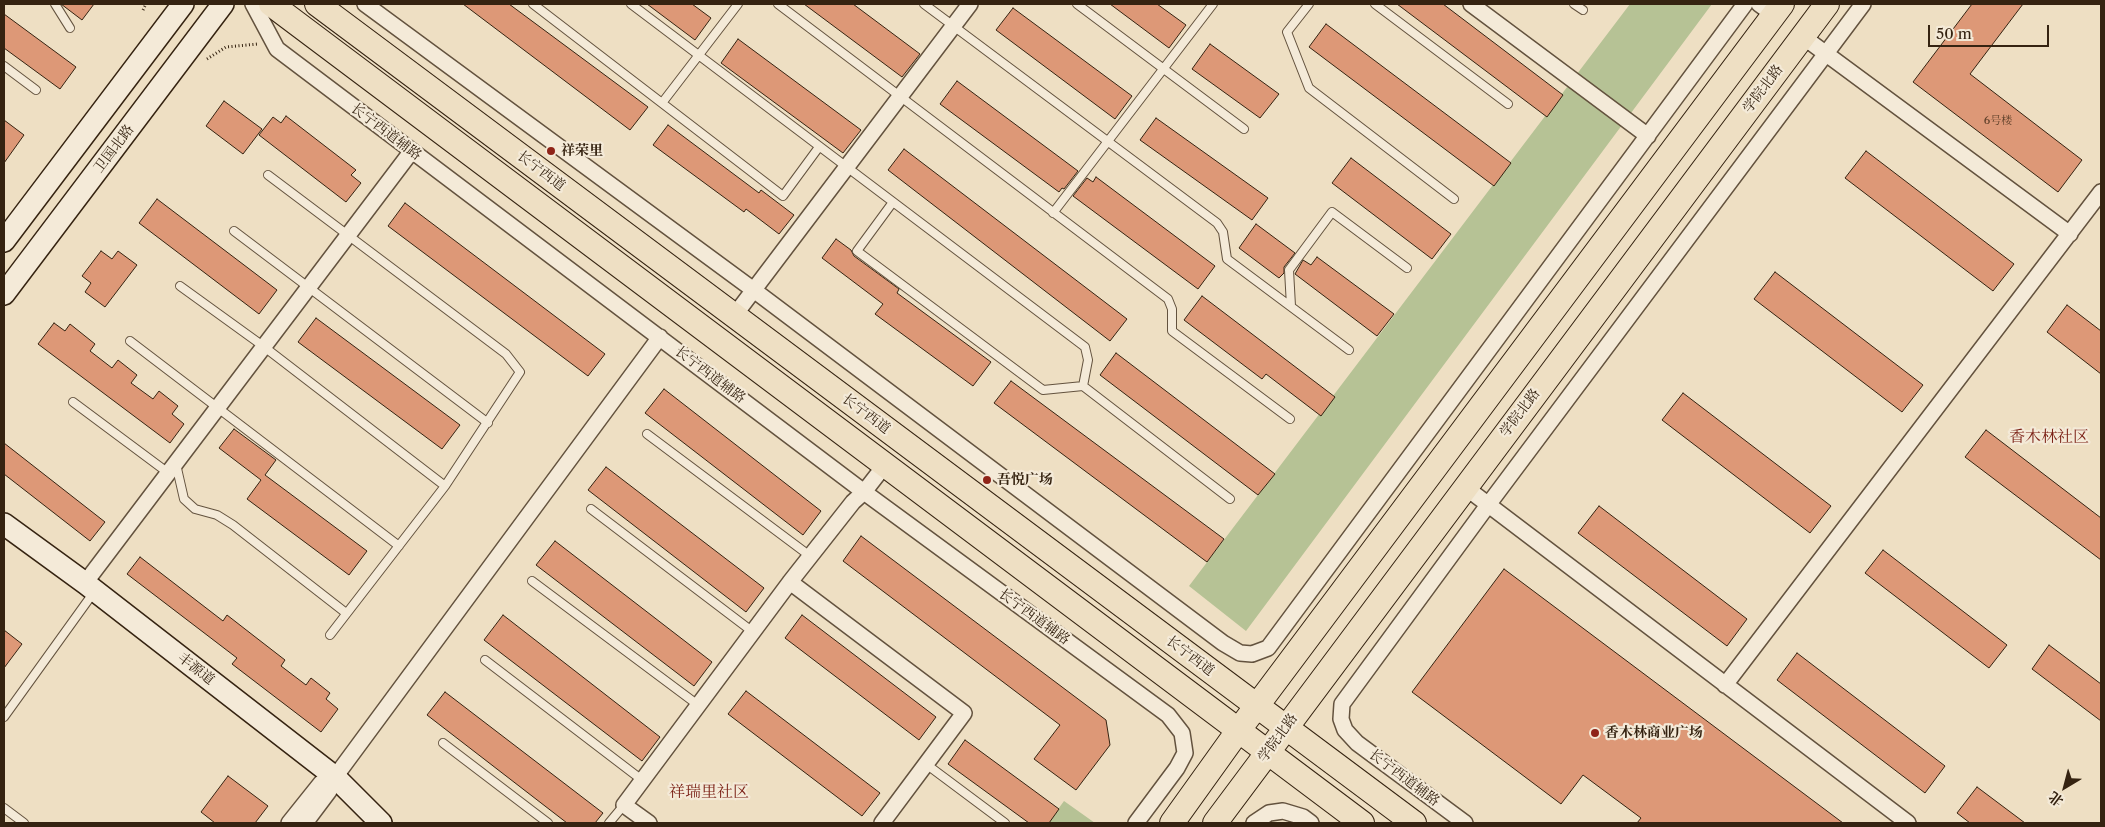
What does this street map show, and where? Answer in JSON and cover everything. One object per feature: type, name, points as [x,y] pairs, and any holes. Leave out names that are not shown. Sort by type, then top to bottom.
[{"type":"main road","points":[[4,241],[183,4]]},
{"type":"main road","name":"卫国北路","points":[[4,294],[223,4]]},
{"type":"main road","name":"长宁西道","points":[[271,4],[885,464],[1238,732],[1362,823]]},
{"type":"main road","name":"长宁西道","points":[[318,4],[1414,823]]},
{"type":"main road","name":"学院北路","points":[[1215,823],[1826,4]]},
{"type":"main road","points":[[1172,823],[1772,7],[1802,36]]},
{"type":"main road","name":"丰源道","points":[[4,524],[90,587],[335,777],[381,823]]},
{"type":"street","name":"长宁西道辅路","points":[[253,4],[277,49],[864,492],[1168,716],[1182,733],[1185,753],[1177,768],[1136,823]]},
{"type":"street","points":[[365,4],[755,291],[1216,637],[1240,653],[1252,654],[1268,648],[1745,4]]},
{"type":"street","points":[[734,316],[755,291],[970,4]]},
{"type":"street","points":[[1471,4],[1648,136]]},
{"type":"street","points":[[1488,505],[1863,4]]},
{"type":"street","points":[[1802,36],[2070,234]]},
{"type":"street","points":[[90,587],[172,467],[411,152]]},
{"type":"street","points":[[1725,684],[2101,192]]},
{"type":"street","points":[[305,823],[329,791],[335,777],[660,337]]},
{"type":"street","points":[[649,823],[624,805],[790,582],[885,464]]},
{"type":"street","points":[[1465,487],[1908,823]]},
{"type":"street","name":"长宁西道辅路","points":[[1465,823],[1358,743],[1345,730],[1341,719],[1342,704],[1488,505]]},
{"type":"street","points":[[790,582],[964,713],[882,823]]},
{"type":"street","points":[[289,823],[321,783],[335,777]]},
{"type":"street","points":[[1254,823],[1270,813],[1283,810],[1311,823]]},
{"type":"lane","points":[[55,4],[70,28]]},
{"type":"lane","points":[[533,4],[783,196],[819,147]]},
{"type":"lane","points":[[631,4],[1085,347],[1088,360],[1083,386]]},
{"type":"lane","points":[[662,103],[738,4]]},
{"type":"lane","points":[[778,4],[1053,214],[1168,299],[1172,309],[1172,331],[1290,419]]},
{"type":"lane","points":[[924,4],[1217,223],[1223,232],[1227,259],[1349,350]]},
{"type":"lane","points":[[1077,4],[1244,130]]},
{"type":"lane","points":[[1053,214],[1213,4]]},
{"type":"lane","points":[[1309,4],[1287,32],[1308,88],[1454,199]]},
{"type":"lane","points":[[1375,4],[1508,104]]},
{"type":"lane","points":[[1574,4],[1583,10]]},
{"type":"lane","points":[[4,66],[36,90]]},
{"type":"lane","points":[[268,175],[506,354],[520,372],[445,486],[330,635]]},
{"type":"lane","points":[[893,202],[857,251],[1044,390],[1083,386],[1230,499]]},
{"type":"lane","points":[[1291,306],[1289,270],[1332,212],[1408,268]]},
{"type":"lane","points":[[234,231],[488,423]]},
{"type":"lane","points":[[180,286],[263,346],[445,486]]},
{"type":"lane","points":[[130,341],[399,546]]},
{"type":"lane","points":[[73,402],[172,467],[184,499],[195,509],[217,515],[233,525],[346,613]]},
{"type":"lane","points":[[647,434],[810,556]]},
{"type":"lane","points":[[591,509],[753,632]]},
{"type":"lane","points":[[532,581],[698,705]]},
{"type":"lane","points":[[4,717],[90,587]]},
{"type":"lane","points":[[485,660],[642,780]]},
{"type":"lane","points":[[443,744],[548,823]]},
{"type":"lane","points":[[926,764],[1005,823]]},
{"type":"lane","points":[[609,823],[624,805]]},
{"type":"lane","points":[[4,808],[24,823]]},
{"type":"path","points":[[143,10],[146,4]]},
{"type":"path","points":[[207,59],[226,47],[254,43],[277,49]]},
{"type":"green space","points":[[1630,4],[1712,4],[1246,631],[1189,586]]},
{"type":"green space","points":[[1064,801],[1095,823],[1048,823]]},
{"type":"building","points":[[61,4],[94,4],[82,20]]},
{"type":"building","points":[[463,4],[509,4],[648,107],[630,130]]},
{"type":"building","points":[[647,4],[692,4],[711,18],[695,40]]},
{"type":"building","points":[[804,4],[853,4],[920,54],[902,77]]},
{"type":"building","points":[[1110,4],[1157,4],[1186,25],[1169,48]]},
{"type":"building","points":[[1397,4],[1443,4],[1563,95],[1547,117]]},
{"type":"building","points":[[1972,4],[2023,4],[1970,74],[2082,160],[2058,192],[1913,82]]},
{"type":"building","points":[[1013,8],[1132,96],[1115,119],[996,30]]},
{"type":"building","points":[[4,14],[76,67],[60,89],[4,48]]},
{"type":"building","points":[[1326,24],[1511,163],[1494,186],[1309,47]]},
{"type":"building","points":[[738,39],[861,130],[843,153],[721,63]]},
{"type":"building","points":[[1210,44],[1279,94],[1260,118],[1192,69]]},
{"type":"building","points":[[957,81],[1078,171],[1064,189],[1062,188],[1059,192],[940,104]]},
{"type":"building","points":[[224,101],[262,129],[243,154],[206,126]]},
{"type":"building","points":[[286,116],[356,170],[351,175],[361,183],[346,202],[259,135],[273,117],[281,123]]},
{"type":"building","points":[[1156,118],[1268,198],[1252,220],[1140,140]]},
{"type":"building","points":[[4,120],[24,135],[4,163]]},
{"type":"building","points":[[668,125],[759,193],[761,190],[794,215],[779,234],[746,209],[744,212],[653,145]]},
{"type":"building","points":[[904,149],[1127,319],[1110,341],[888,170]]},
{"type":"building","points":[[1866,151],[2014,264],[1993,291],[1845,178]]},
{"type":"building","points":[[1351,158],[1451,234],[1432,259],[1332,183]]},
{"type":"building","points":[[1096,177],[1215,266],[1198,289],[1073,196],[1087,178],[1093,182]]},
{"type":"building","points":[[157,199],[277,290],[259,314],[139,223]]},
{"type":"building","points":[[405,203],[605,354],[588,376],[388,226]]},
{"type":"building","points":[[1256,224],[1295,253],[1284,267],[1284,273],[1279,278],[1239,248]]},
{"type":"building","points":[[836,239],[851,250],[854,256],[899,289],[897,293],[991,362],[973,386],[875,314],[883,304],[822,258]]},
{"type":"building","points":[[101,251],[112,259],[118,251],[137,265],[105,307],[85,292],[91,283],[82,276]]},
{"type":"building","points":[[1317,257],[1394,314],[1377,336],[1295,274],[1303,260],[1311,265]]},
{"type":"building","points":[[1775,272],[1923,385],[1902,412],[1754,299]]},
{"type":"building","points":[[1202,296],[1335,397],[1321,416],[1266,374],[1262,379],[1184,320]]},
{"type":"building","points":[[2067,305],[2101,331],[2101,374],[2047,332]]},
{"type":"building","points":[[316,318],[460,425],[442,449],[298,342]]},
{"type":"building","points":[[54,323],[65,331],[70,324],[95,344],[90,351],[112,368],[118,360],[137,375],[131,383],[153,399],[159,391],[178,406],[172,414],[184,424],[170,443],[38,344]]},
{"type":"building","points":[[1116,353],[1275,474],[1258,495],[1100,375]]},
{"type":"building","points":[[1011,381],[1224,539],[1207,562],[994,403]]},
{"type":"building","points":[[664,389],[821,511],[803,535],[645,413]]},
{"type":"building","points":[[1683,393],[1831,506],[1810,533],[1662,420]]},
{"type":"building","points":[[234,429],[276,460],[265,475],[367,551],[349,575],[247,499],[261,480],[219,448]]},
{"type":"building","points":[[1986,430],[2101,518],[2101,560],[1965,457]]},
{"type":"building","points":[[4,443],[105,522],[90,541],[4,474]]},
{"type":"building","points":[[606,467],[764,588],[746,612],[588,490]]},
{"type":"building","points":[[1599,506],[1747,619],[1727,646],[1578,533]]},
{"type":"building","points":[[861,536],[1106,720],[1110,745],[1076,790],[1034,759],[1060,725],[843,561]]},
{"type":"building","points":[[555,541],[712,662],[694,686],[536,565]]},
{"type":"building","points":[[1883,550],[2007,645],[1989,668],[1865,573]]},
{"type":"building","points":[[140,557],[223,621],[227,615],[285,660],[281,666],[306,685],[311,678],[330,693],[326,699],[338,709],[321,732],[232,664],[237,658],[127,574]]},
{"type":"building","name":"香木林商业广场","points":[[1504,569],[1843,823],[1637,823],[1641,818],[1583,775],[1561,804],[1412,692]]},
{"type":"building","points":[[503,615],[660,737],[642,761],[484,640]]},
{"type":"building","points":[[802,615],[936,717],[919,740],[785,638]]},
{"type":"building","points":[[4,630],[22,644],[4,668]]},
{"type":"building","points":[[2049,645],[2101,684],[2101,721],[2032,669]]},
{"type":"building","points":[[1797,653],[1945,766],[1925,793],[1777,680]]},
{"type":"building","points":[[746,691],[880,793],[862,816],[728,714]]},
{"type":"building","points":[[445,692],[603,813],[595,823],[567,823],[427,715]]},
{"type":"building","points":[[965,740],[1059,809],[1049,823],[1029,823],[948,764]]},
{"type":"building","points":[[228,776],[268,806],[255,823],[215,823],[201,812]]},
{"type":"building","points":[[1977,787],[2025,823],[1970,823],[1957,813]]},
{"type":"place","name":"祥荣里","points":[[551,151]]},
{"type":"place","name":"吾悦广场","points":[[987,480]]},
{"type":"place","name":"香木林商业广场","points":[[1595,733]]},
{"type":"district","name":"香木林社区","points":[[2049,437]]},
{"type":"district","name":"祥瑞里社区","points":[[709,792]]}]
